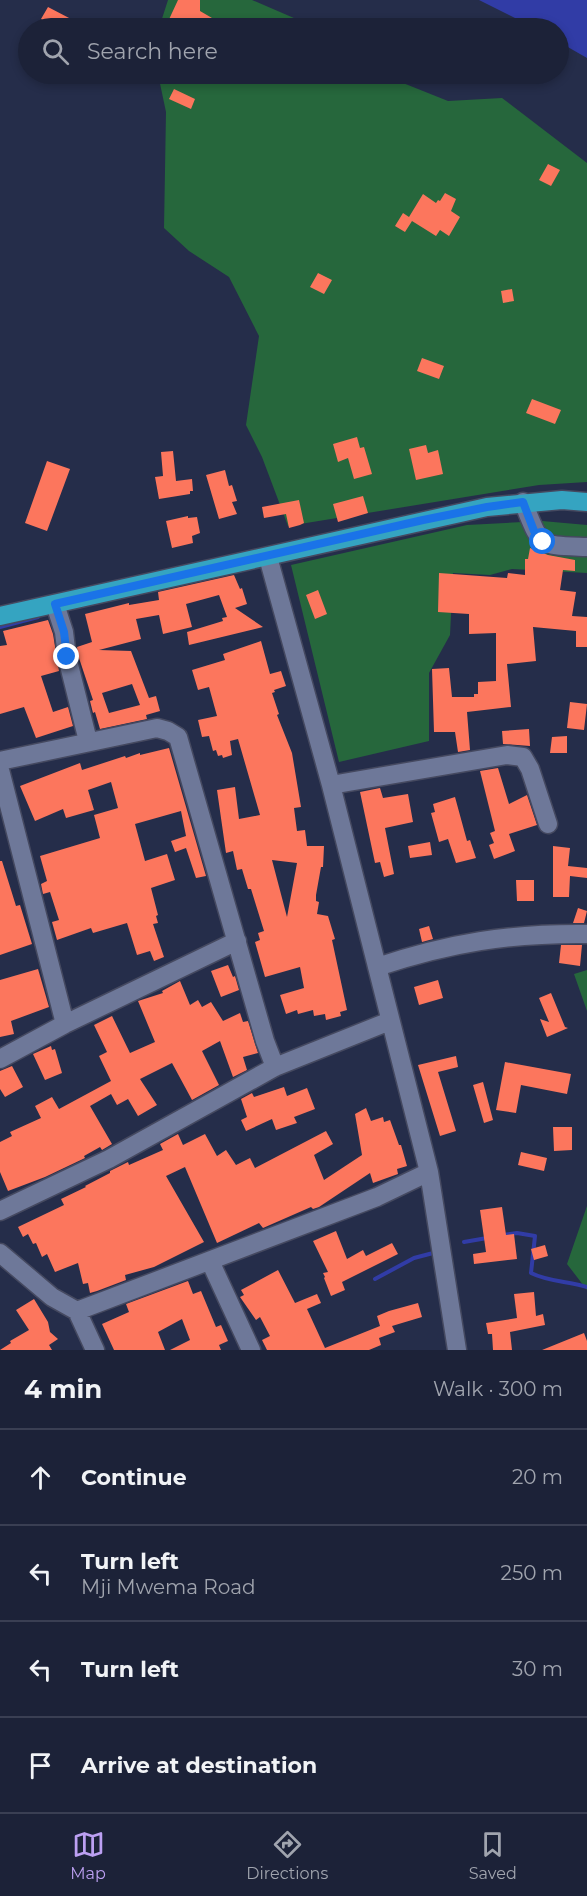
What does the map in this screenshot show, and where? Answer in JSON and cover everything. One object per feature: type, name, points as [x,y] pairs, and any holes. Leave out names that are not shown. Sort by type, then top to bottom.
[{"type":"main road","points":[[0,616],[487,507],[562,500],[587,502]]},
{"type":"street","points":[[523,502],[534,531],[543,542],[551,546],[587,548]]},
{"type":"street","points":[[268,557],[331,785],[429,1172],[457,1350]]},
{"type":"street","points":[[55,604],[64,632],[67,657],[88,741]]},
{"type":"street","points":[[0,761],[157,728],[178,737],[265,1041],[275,1067]]},
{"type":"street","points":[[331,785],[507,755],[523,757],[530,769],[548,824]]},
{"type":"street","points":[[0,770],[65,1024]]},
{"type":"street","points":[[377,967],[411,956],[483,939],[587,934]]},
{"type":"street","points":[[0,1059],[65,1024],[237,940]]},
{"type":"street","points":[[0,1211],[109,1159],[275,1067],[390,1021]]},
{"type":"street","points":[[77,1311],[377,1197],[429,1172]]},
{"type":"street","points":[[0,1253],[52,1297],[77,1311],[95,1350]]},
{"type":"street","points":[[210,1262],[251,1350]]},
{"type":"green space","points":[[168,0],[252,0],[294,18],[162,18]]},
{"type":"green space","points":[[160,84],[406,84],[448,101],[502,98],[587,163],[587,482],[539,485],[288,526],[262,457],[246,425],[259,336],[229,277],[189,251],[164,228],[166,112]]},
{"type":"green space","points":[[542,521],[587,525],[587,573],[512,569],[490,575],[453,573],[450,635],[429,673],[429,741],[339,762],[291,565],[467,525]]},
{"type":"green space","points":[[587,970],[587,1011],[574,974]]},
{"type":"green space","points":[[587,1206],[587,1290],[567,1264]]},
{"type":"shaded area","points":[[479,0],[587,0],[587,58],[569,48],[569,18],[515,18]]},
{"type":"building","points":[[178,0],[200,0],[200,11],[212,18],[170,18]]},
{"type":"building","points":[[48,7],[69,18],[42,18]]},
{"type":"building","points":[[174,89],[195,99],[191,109],[169,99]]},
{"type":"building","points":[[548,164],[560,170],[551,186],[539,180]]},
{"type":"building","points":[[445,193],[456,199],[451,211],[460,217],[449,236],[440,230],[436,236],[412,221],[405,232],[395,226],[403,213],[409,217],[423,194],[436,203]]},
{"type":"building","points":[[318,273],[332,280],[324,294],[310,287]]},
{"type":"building","points":[[512,289],[514,301],[503,303],[501,291]]},
{"type":"building","points":[[422,358],[444,366],[439,379],[417,371]]},
{"type":"building","points":[[532,399],[561,410],[555,424],[526,413]]},
{"type":"building","points":[[357,437],[360,448],[364,447],[372,474],[354,479],[348,458],[338,462],[333,444]]},
{"type":"building","points":[[426,445],[428,453],[438,450],[443,474],[416,480],[409,449]]},
{"type":"building","points":[[173,451],[176,481],[192,479],[193,491],[190,491],[190,494],[159,499],[155,477],[163,476],[161,452]]},
{"type":"building","points":[[47,461],[70,469],[47,531],[25,523]]},
{"type":"building","points":[[225,470],[229,486],[232,485],[237,501],[232,502],[237,514],[219,519],[206,475]]},
{"type":"building","points":[[363,496],[368,513],[338,522],[333,504]]},
{"type":"building","points":[[299,500],[304,523],[289,528],[286,514],[264,518],[262,507]]},
{"type":"building","points":[[188,516],[188,518],[197,517],[200,533],[192,536],[193,543],[172,548],[166,521]]},
{"type":"building","points":[[530,548],[548,555],[575,560],[575,571],[563,570],[560,590],[576,592],[572,616],[587,617],[587,647],[576,647],[576,631],[533,627],[536,661],[507,664],[511,707],[467,712],[470,750],[458,752],[455,732],[434,732],[432,669],[449,668],[452,697],[474,697],[474,694],[478,694],[478,682],[496,681],[496,633],[469,634],[469,614],[438,612],[439,573],[507,578],[508,573],[525,575],[525,559],[528,559]]},
{"type":"building","points":[[234,575],[240,589],[242,588],[247,604],[235,608],[263,627],[189,645],[187,632],[223,621],[222,618],[227,617],[219,595],[186,604],[192,627],[163,634],[159,615],[136,619],[141,639],[99,650],[131,651],[149,698],[156,696],[160,711],[146,715],[147,719],[100,729],[95,712],[93,713],[90,701],[93,700],[78,655],[77,647],[92,642],[85,614],[129,603],[129,605],[159,600],[158,592]],"holes":[[[132,684],[140,705],[109,713],[102,693]]]},
{"type":"building","points":[[318,590],[327,614],[315,619],[306,595]]},
{"type":"building","points":[[48,620],[53,634],[59,671],[41,676],[53,712],[68,707],[73,726],[36,738],[24,707],[0,714],[0,646],[7,645],[3,631]]},
{"type":"building","points":[[261,641],[270,674],[281,671],[286,686],[272,693],[279,714],[277,715],[292,753],[301,807],[294,808],[297,831],[305,830],[307,846],[324,846],[323,867],[321,867],[316,895],[316,901],[319,902],[317,914],[328,916],[335,939],[332,940],[347,1010],[340,1012],[341,1016],[326,1020],[325,1014],[314,1016],[313,1010],[298,1014],[297,1010],[286,1014],[280,995],[304,988],[300,967],[265,977],[255,942],[260,940],[258,933],[264,931],[242,869],[237,870],[233,851],[226,853],[217,790],[235,787],[239,819],[260,815],[238,739],[230,741],[232,755],[223,758],[222,755],[218,756],[216,750],[213,751],[209,736],[202,737],[198,720],[217,716],[209,687],[198,690],[192,670],[225,660],[223,654]],"holes":[[[272,860],[297,863],[287,917]]]},
{"type":"building","points":[[570,702],[587,704],[584,730],[567,728]]},
{"type":"building","points":[[529,729],[530,746],[503,744],[502,731]]},
{"type":"building","points":[[567,736],[567,753],[550,753],[552,737]]},
{"type":"building","points":[[169,748],[206,876],[196,878],[186,848],[175,852],[171,841],[186,836],[181,811],[135,824],[145,861],[167,854],[175,880],[151,888],[158,915],[156,916],[158,923],[153,924],[164,957],[154,961],[150,951],[137,955],[127,923],[93,933],[91,928],[57,940],[52,922],[59,920],[50,892],[43,894],[41,884],[47,881],[40,856],[100,838],[94,815],[118,808],[111,782],[88,790],[94,810],[66,818],[63,809],[35,821],[20,786],[80,763],[82,770],[125,756],[126,758]]},
{"type":"building","points":[[498,768],[509,804],[527,795],[537,825],[509,834],[515,851],[494,859],[489,845],[494,843],[490,833],[495,831],[480,771]]},
{"type":"building","points":[[380,788],[383,798],[408,794],[413,822],[385,828],[394,874],[384,877],[380,862],[375,863],[360,792]]},
{"type":"building","points":[[455,797],[467,841],[470,840],[476,858],[456,863],[448,839],[439,842],[431,813],[435,812],[433,804]]},
{"type":"building","points":[[430,842],[432,855],[410,858],[408,846]]},
{"type":"building","points":[[553,846],[570,848],[568,866],[587,868],[587,878],[570,876],[569,897],[553,897]]},
{"type":"building","points":[[0,861],[2,861],[16,906],[20,905],[32,944],[0,955]]},
{"type":"building","points":[[516,880],[534,880],[534,901],[517,901]]},
{"type":"building","points":[[578,908],[587,911],[584,923],[573,923]]},
{"type":"building","points":[[429,926],[433,939],[422,942],[419,929]]},
{"type":"building","points":[[561,945],[582,945],[580,966],[559,963]]},
{"type":"building","points":[[228,965],[233,977],[235,976],[239,990],[221,997],[211,971]]},
{"type":"building","points":[[38,969],[49,1007],[11,1021],[14,1034],[0,1037],[0,980]]},
{"type":"building","points":[[438,980],[443,998],[419,1005],[414,987]]},
{"type":"building","points":[[180,981],[190,1005],[198,1000],[202,1007],[211,1002],[223,1021],[240,1013],[243,1022],[248,1021],[258,1053],[243,1057],[247,1070],[233,1077],[220,1041],[202,1051],[219,1085],[192,1100],[172,1063],[140,1079],[157,1105],[138,1116],[128,1099],[117,1105],[111,1094],[90,1106],[112,1144],[102,1150],[100,1147],[84,1156],[85,1158],[45,1177],[8,1191],[0,1172],[0,1142],[12,1136],[10,1132],[41,1118],[35,1106],[52,1097],[59,1109],[111,1081],[99,1056],[107,1052],[94,1025],[112,1016],[130,1053],[155,1042],[138,1001],[163,993],[162,991]]},
{"type":"building","points":[[551,993],[565,1027],[568,1028],[547,1037],[540,1019],[549,1022],[539,998]]},
{"type":"building","points":[[51,1046],[52,1050],[55,1049],[62,1073],[45,1080],[33,1054]]},
{"type":"building","points":[[456,1056],[458,1067],[438,1072],[456,1131],[440,1136],[418,1065]]},
{"type":"building","points":[[505,1062],[571,1074],[567,1094],[521,1085],[516,1113],[496,1110]]},
{"type":"building","points":[[12,1066],[23,1087],[5,1097],[0,1089],[0,1071]]},
{"type":"building","points":[[483,1082],[493,1120],[484,1123],[473,1085]]},
{"type":"building","points":[[284,1087],[287,1096],[307,1088],[315,1109],[294,1117],[297,1123],[276,1130],[272,1119],[246,1131],[241,1120],[247,1117],[241,1099],[252,1093],[254,1097]]},
{"type":"building","points":[[366,1108],[371,1121],[383,1117],[384,1122],[390,1120],[407,1166],[397,1169],[398,1174],[373,1183],[370,1173],[319,1207],[313,1209],[311,1207],[263,1228],[259,1223],[217,1243],[185,1167],[166,1176],[204,1242],[154,1267],[125,1275],[126,1280],[97,1291],[90,1293],[88,1283],[83,1284],[78,1263],[55,1272],[47,1254],[42,1257],[36,1243],[33,1244],[28,1234],[23,1237],[18,1227],[64,1205],[61,1199],[86,1187],[110,1171],[163,1150],[160,1144],[178,1134],[183,1145],[205,1134],[217,1156],[226,1150],[236,1165],[250,1158],[255,1168],[326,1131],[333,1144],[314,1155],[324,1180],[362,1155],[355,1114]]},
{"type":"building","points":[[553,1127],[572,1127],[572,1150],[554,1151]]},
{"type":"building","points":[[521,1152],[547,1158],[544,1171],[518,1165]]},
{"type":"building","points":[[502,1207],[506,1235],[514,1234],[517,1259],[474,1264],[473,1254],[486,1252],[480,1210]]},
{"type":"building","points":[[336,1231],[347,1259],[363,1250],[366,1256],[392,1243],[398,1254],[342,1282],[345,1290],[331,1296],[323,1273],[328,1272],[313,1241]]},
{"type":"building","points":[[545,1245],[548,1256],[534,1260],[531,1249]]},
{"type":"building","points":[[278,1270],[295,1303],[317,1294],[321,1303],[307,1309],[325,1348],[380,1326],[377,1316],[389,1311],[418,1303],[422,1317],[392,1326],[395,1332],[379,1338],[381,1345],[369,1350],[267,1350],[262,1340],[270,1336],[260,1317],[256,1320],[240,1297],[244,1295],[241,1290]]},
{"type":"building","points":[[188,1281],[193,1294],[201,1291],[216,1327],[221,1325],[228,1341],[219,1345],[221,1350],[170,1350],[190,1340],[182,1319],[158,1332],[165,1350],[114,1350],[102,1324],[129,1312],[126,1304]]},
{"type":"building","points":[[534,1292],[536,1316],[543,1314],[545,1325],[510,1332],[512,1350],[493,1350],[492,1334],[488,1334],[486,1323],[517,1318],[514,1294]]},
{"type":"building","points":[[34,1299],[48,1322],[50,1332],[58,1339],[49,1345],[52,1350],[0,1350],[29,1330],[16,1310]]},
{"type":"building","points":[[584,1333],[587,1350],[542,1350]]},
{"type":"waterway","points":[[0,627],[38,617]]},
{"type":"waterway","points":[[503,1235],[517,1233],[535,1236],[531,1273],[587,1287]]},
{"type":"waterway","points":[[464,1242],[487,1238]]},
{"type":"waterway","points":[[375,1279],[414,1258],[437,1252]]},
{"type":"route","points":[[67,657],[64,632],[55,604],[423,520],[523,502],[534,531],[543,542]]}]
